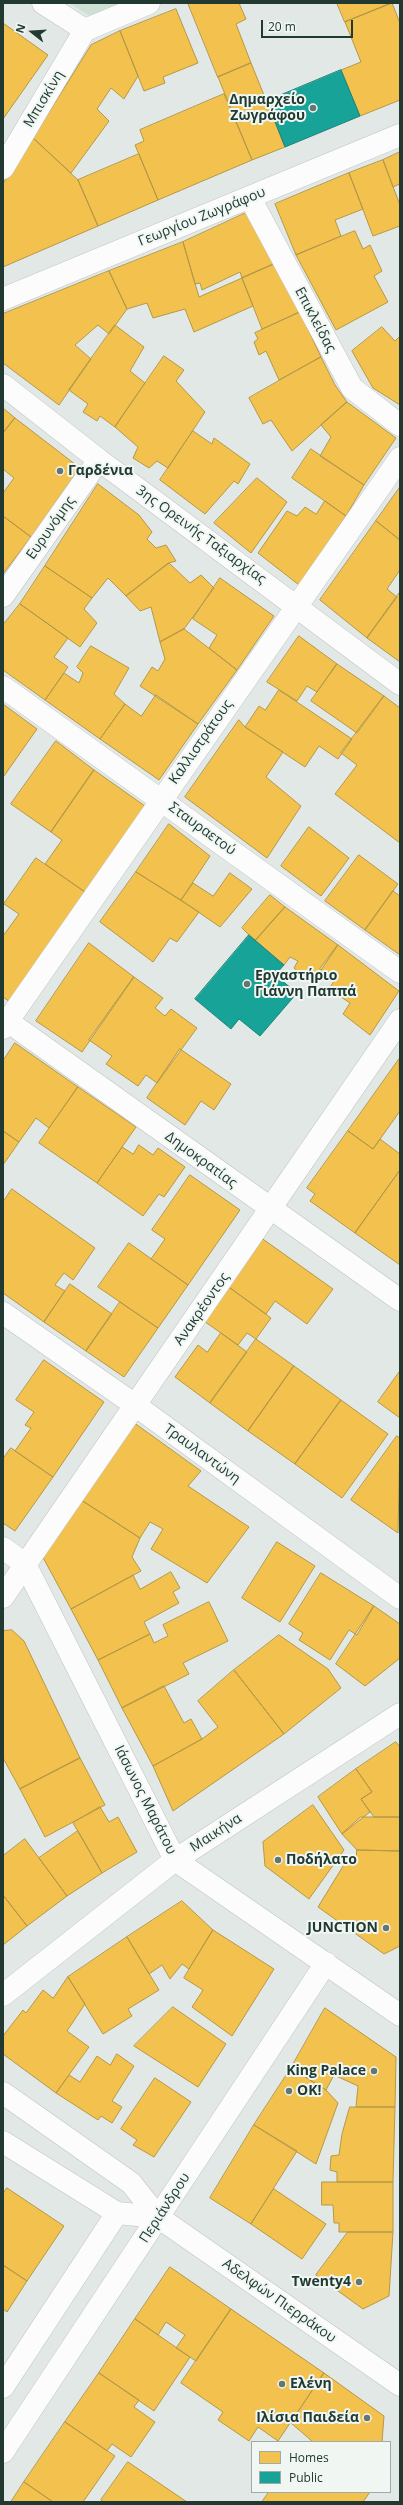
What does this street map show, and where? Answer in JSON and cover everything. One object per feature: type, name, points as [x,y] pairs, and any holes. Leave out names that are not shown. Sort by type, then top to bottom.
[{"type":"street","points":[[43,3],[85,30],[149,3]]},
{"type":"street","name":"Μπισκίνη","points":[[3,168],[85,30]]},
{"type":"street","name":"Γεωργίου Ζωγράφου","points":[[3,298],[250,198],[400,135]]},
{"type":"street","name":"Επικλείδας","points":[[250,198],[352,388],[400,425]]},
{"type":"street","name":"3ης Ορεινής Ταξιαρχίας","points":[[3,385],[99,460],[296,605],[400,684]]},
{"type":"street","name":"Καλλιστράτους","points":[[4,1022],[400,458]]},
{"type":"street","name":"Ευρυνόμης","points":[[3,596],[99,460]]},
{"type":"street","name":"Σταυραετού","points":[[3,687],[400,972]]},
{"type":"street","name":"Ανακρέοντος","points":[[3,1597],[400,1020]]},
{"type":"street","name":"Δημοκρατίας","points":[[4,1022],[400,1300]]},
{"type":"street","name":"Τραυλαντώνη","points":[[3,1313],[135,1405],[400,1598]]},
{"type":"street","name":"Ιάσωνος Μαράτου","points":[[3,1548],[25,1564],[175,1860],[400,2015]]},
{"type":"street","name":"Μαικήνα","points":[[3,1995],[175,1860],[400,1714]]},
{"type":"street","name":"Περιάνδρου","points":[[3,2452],[326,1963]]},
{"type":"street","name":"Αδελφών Πιερράκου","points":[[3,2093],[131,2183],[158,2217],[400,2385]]},
{"type":"street","name":"Αδελφών Πιερράκου","points":[[3,2142],[117,2213],[158,2217]]},
{"type":"street","points":[[3,2387],[117,2213]]},
{"type":"green space","points":[[69,3],[121,3],[90,16]]},
{"type":"building: Homes","points":[[188,3],[239,3],[246,19],[236,24],[251,63],[218,77]]},
{"type":"building: Homes","points":[[337,3],[392,3],[345,22]]},
{"type":"building: Homes","points":[[392,3],[400,23],[400,100],[360,116],[341,70],[361,62],[345,22]]},
{"type":"building: Homes","points":[[176,9],[198,63],[163,77],[165,83],[144,91],[120,31]]},
{"type":"building: Homes","points":[[3,23],[48,55],[3,119]]},
{"type":"building: Homes","points":[[120,31],[138,76],[124,99],[111,88],[97,109],[109,121],[71,173],[33,138],[91,45]]},
{"type":"building: Homes","points":[[251,63],[285,147],[252,160],[218,77]]},
{"type":"building: Homes","points":[[224,94],[252,160],[158,200],[135,145],[144,141],[140,130]]},
{"type":"building: Homes","points":[[33,138],[78,180],[98,226],[3,267],[3,184]]},
{"type":"building: Homes","points":[[400,152],[400,184],[393,187],[383,160]]},
{"type":"building: Homes","points":[[139,154],[158,200],[98,226],[78,180]]},
{"type":"building: Homes","points":[[383,160],[400,205],[400,226],[373,236],[349,173]]},
{"type":"building: Homes","points":[[349,173],[363,209],[335,220],[341,236],[296,255],[275,204]]},
{"type":"building: Homes","points":[[248,212],[274,264],[242,278],[240,272],[202,290],[200,283],[195,284],[183,242]]},
{"type":"building: Homes","points":[[355,231],[363,249],[370,245],[382,271],[374,276],[388,302],[336,330],[296,255]]},
{"type":"building: Homes","points":[[183,242],[199,297],[242,278],[253,306],[194,332],[185,309],[153,318],[147,303],[127,309],[109,271]]},
{"type":"building: Homes","points":[[274,264],[300,312],[262,329],[242,278]]},
{"type":"building: Homes","points":[[109,271],[127,309],[109,334],[98,325],[75,345],[91,359],[59,405],[3,363],[3,314]]},
{"type":"building: Homes","points":[[300,312],[321,357],[279,380],[266,351],[259,355],[254,342],[258,339],[255,333]]},
{"type":"building: Homes","points":[[115,325],[144,347],[130,371],[145,383],[115,427],[100,416],[97,421],[83,412],[88,404],[69,390]]},
{"type":"building: Homes","points":[[382,327],[395,341],[400,336],[400,405],[373,388],[352,351]]},
{"type":"building: Homes","points":[[164,356],[184,370],[176,381],[205,412],[168,468],[157,461],[149,468],[133,458],[138,447],[115,427]]},
{"type":"building: Homes","points":[[321,357],[335,385],[347,402],[292,451],[271,420],[263,424],[249,398]]},
{"type":"building: Homes","points":[[347,402],[396,438],[364,485],[320,456],[331,437],[321,425]]},
{"type":"building: Homes","points":[[3,408],[15,418],[3,433]]},
{"type":"building: Homes","points":[[15,418],[80,468],[31,537],[3,516],[3,493],[14,478],[3,469],[3,433]]},
{"type":"building: Homes","points":[[193,431],[212,444],[214,438],[250,464],[238,484],[234,481],[205,514],[160,480]]},
{"type":"building: Homes","points":[[311,449],[364,485],[346,516],[292,478]]},
{"type":"building: Homes","points":[[257,478],[287,502],[251,553],[214,523]]},
{"type":"building: Homes","points":[[98,484],[139,515],[152,532],[147,539],[156,548],[166,545],[176,561],[169,563],[126,596],[108,578],[92,598],[45,566]]},
{"type":"building: Homes","points":[[400,487],[400,540],[376,521]]},
{"type":"building: Homes","points":[[325,501],[346,516],[299,585],[258,553],[287,511],[297,516],[305,507],[316,514]]},
{"type":"building: Homes","points":[[3,516],[31,537],[3,574]]},
{"type":"building: Homes","points":[[376,521],[400,540],[400,570],[387,589],[397,597],[367,638],[320,600]]},
{"type":"building: Homes","points":[[169,563],[190,583],[201,575],[214,588],[184,629],[160,642],[151,607],[140,611],[126,596]]},
{"type":"building: Homes","points":[[45,566],[92,598],[84,609],[97,623],[80,647],[20,604]]},
{"type":"building: Homes","points":[[220,578],[274,616],[237,670],[209,648],[217,635],[193,619]]},
{"type":"building: Homes","points":[[400,592],[400,662],[367,638]]},
{"type":"building: Homes","points":[[20,604],[68,638],[54,657],[68,667],[45,700],[3,670],[3,625]]},
{"type":"building: Homes","points":[[184,629],[237,670],[198,724],[140,686],[152,667],[158,671],[165,659],[160,642]]},
{"type":"building: Homes","points":[[299,636],[337,664],[317,692],[307,686],[297,701],[267,682]]},
{"type":"building: Homes","points":[[91,646],[129,668],[114,694],[125,704],[100,739],[45,700],[64,673],[79,683],[83,673],[77,667]]},
{"type":"building: Homes","points":[[337,664],[384,696],[357,733],[311,701]]},
{"type":"building: Homes","points":[[279,690],[352,739],[338,759],[319,746],[305,767],[245,727],[259,706],[265,710]]},
{"type":"building: Homes","points":[[156,695],[198,724],[159,780],[100,739],[125,704],[141,716]]},
{"type":"building: Homes","points":[[384,696],[400,708],[400,843],[335,794],[357,765],[341,753]]},
{"type":"building: Homes","points":[[3,704],[37,729],[4,776],[3,775]]},
{"type":"building: Homes","points":[[239,720],[245,727],[283,752],[266,777],[301,806],[267,858],[185,797]]},
{"type":"building: Homes","points":[[56,741],[94,770],[51,832],[11,804]]},
{"type":"building: Homes","points":[[94,770],[145,806],[85,892],[45,864],[62,840],[51,832]]},
{"type":"building: Homes","points":[[169,824],[210,856],[181,900],[136,872]]},
{"type":"building: Homes","points":[[309,827],[349,858],[321,896],[281,866]]},
{"type":"building: Homes","points":[[359,855],[398,884],[365,930],[325,901]]},
{"type":"building: Homes","points":[[36,858],[85,892],[10,1002],[3,997],[3,936],[19,914],[4,904]]},
{"type":"building: Homes","points":[[136,872],[199,912],[177,942],[170,938],[153,962],[100,922]]},
{"type":"building: Homes","points":[[230,873],[252,889],[220,927],[181,900],[193,883],[213,896]]},
{"type":"building: Homes","points":[[393,891],[400,896],[400,955],[365,930]]},
{"type":"building: Homes","points":[[270,895],[285,907],[255,941],[242,928]]},
{"type":"building: Homes","points":[[285,907],[338,945],[317,976],[309,970],[304,977],[294,968],[298,961],[290,957],[284,965],[255,941]]},
{"type":"building: Homes","points":[[89,943],[134,977],[82,1052],[36,1021]]},
{"type":"building: Homes","points":[[338,945],[399,991],[370,1035],[343,1014],[350,1003],[329,989],[334,981],[320,969]]},
{"type":"building: Homes","points":[[134,977],[163,998],[155,1008],[165,1016],[171,1009],[197,1028],[157,1083],[146,1075],[138,1086],[106,1064],[112,1056],[89,1040]]},
{"type":"building: Homes","points":[[15,1043],[78,1087],[49,1128],[36,1118],[19,1142],[3,1131],[3,1061]]},
{"type":"building: Homes","points":[[180,1049],[231,1084],[214,1110],[201,1101],[185,1125],[147,1098]]},
{"type":"building: Homes","points":[[399,1059],[400,1111],[373,1149],[348,1131]]},
{"type":"building: Homes","points":[[78,1087],[136,1127],[97,1183],[39,1143]]},
{"type":"building: Homes","points":[[3,1131],[19,1142],[3,1165]]},
{"type":"building: Homes","points":[[348,1131],[373,1149],[380,1139],[400,1154],[400,1170],[355,1233],[310,1201],[315,1194],[307,1188]]},
{"type":"building: Homes","points":[[139,1145],[153,1155],[158,1148],[185,1167],[164,1197],[159,1194],[143,1216],[97,1183],[122,1147],[133,1154]]},
{"type":"building: Homes","points":[[399,1172],[400,1173],[400,1265],[355,1233]]},
{"type":"building: Homes","points":[[190,1175],[240,1210],[188,1285],[151,1259],[165,1239],[152,1230]]},
{"type":"building: Homes","points":[[12,1189],[95,1248],[73,1280],[64,1273],[55,1285],[65,1291],[44,1322],[3,1293],[3,1202]]},
{"type":"building: Homes","points":[[260,1237],[333,1289],[307,1324],[275,1301],[266,1314],[226,1285]]},
{"type":"building: Homes","points":[[129,1243],[188,1285],[158,1328],[98,1287]]},
{"type":"building: Homes","points":[[70,1284],[112,1314],[86,1351],[44,1322]]},
{"type":"building: Homes","points":[[226,1285],[271,1318],[256,1339],[247,1333],[238,1345],[201,1319]]},
{"type":"building: Homes","points":[[120,1302],[158,1328],[124,1377],[86,1351]]},
{"type":"building: Homes","points":[[221,1333],[247,1352],[210,1403],[175,1377],[198,1345],[207,1352]]},
{"type":"building: Homes","points":[[256,1339],[294,1366],[248,1431],[210,1403]]},
{"type":"building: Homes","points":[[44,1360],[104,1402],[53,1477],[15,1451],[31,1428],[25,1425],[34,1412],[16,1400]]},
{"type":"building: Homes","points":[[294,1366],[341,1400],[295,1464],[248,1431]]},
{"type":"building: Homes","points":[[400,1371],[400,1418],[378,1402]]},
{"type":"building: Homes","points":[[341,1400],[388,1434],[342,1498],[295,1464]]},
{"type":"building: Homes","points":[[133,1422],[201,1471],[188,1486],[249,1527],[207,1583],[151,1549],[163,1529],[150,1522],[140,1538],[78,1498]]},
{"type":"building: Homes","points":[[397,1436],[400,1438],[398,1533],[351,1500]]},
{"type":"building: Homes","points":[[11,1448],[53,1477],[15,1531],[3,1523],[3,1459]]},
{"type":"building: Homes","points":[[78,1498],[140,1538],[132,1557],[141,1571],[71,1609],[40,1552]]},
{"type":"building: Homes","points":[[277,1542],[315,1566],[280,1622],[242,1598]]},
{"type":"building: Homes","points":[[171,1572],[180,1588],[173,1592],[179,1603],[144,1622],[150,1634],[98,1660],[71,1609],[133,1575],[140,1589]]},
{"type":"building: Homes","points":[[321,1573],[374,1606],[357,1635],[349,1630],[330,1660],[299,1640],[303,1633],[289,1624]]},
{"type":"building: Homes","points":[[209,1602],[228,1641],[183,1663],[189,1674],[122,1708],[98,1660],[150,1634],[154,1643],[168,1636],[163,1625]]},
{"type":"building: Homes","points":[[374,1606],[400,1624],[400,1658],[365,1686],[336,1664]]},
{"type":"building: Homes","points":[[12,1630],[24,1641],[80,1758],[20,1789],[3,1758],[3,1631]]},
{"type":"building: Homes","points":[[279,1635],[328,1669],[341,1688],[284,1734],[234,1670]]},
{"type":"building: Homes","points":[[234,1670],[284,1734],[173,1811],[153,1766],[202,1739],[218,1727],[198,1701]]},
{"type":"building: Homes","points":[[164,1686],[184,1723],[191,1719],[202,1739],[153,1766],[122,1708]]},
{"type":"building: Homes","points":[[396,1742],[400,1747],[400,1817],[374,1817],[361,1799],[372,1792],[356,1769]]},
{"type":"building: Homes","points":[[80,1758],[105,1805],[45,1837],[20,1789]]},
{"type":"building: Homes","points":[[356,1769],[372,1792],[361,1799],[370,1812],[342,1834],[318,1797]]},
{"type":"building: Homes","points":[[313,1805],[344,1850],[309,1899],[265,1866],[263,1842]]},
{"type":"building: Homes","points":[[100,1807],[109,1822],[118,1817],[137,1852],[102,1873],[73,1823]]},
{"type":"building: Homes","points":[[361,1817],[400,1817],[400,1851],[357,1850],[342,1834]]},
{"type":"building: Homes","points":[[78,1831],[102,1873],[67,1896],[39,1858]]},
{"type":"building: Homes","points":[[25,1839],[67,1896],[27,1926],[3,1895],[3,1856]]},
{"type":"building: Homes","points":[[357,1850],[400,1851],[400,1946],[384,1954],[318,1907],[348,1858],[356,1860]]},
{"type":"building: Homes","points":[[3,1895],[27,1926],[3,1945]]},
{"type":"building: Homes","points":[[182,1901],[213,1930],[189,1969],[182,1964],[170,1979],[162,1965],[149,1974],[127,1937]]},
{"type":"building: Homes","points":[[213,1930],[274,1969],[232,2036],[192,2007],[203,1990],[184,1978]]},
{"type":"building: Homes","points":[[127,1937],[159,1990],[128,2009],[132,2016],[103,2034],[68,1977]]},
{"type":"building: Homes","points":[[68,1977],[85,2004],[67,2031],[89,2047],[56,2093],[3,2054],[3,2036],[23,2010],[26,2013],[43,1990],[53,1998]]},
{"type":"building: Homes","points":[[173,2007],[226,2044],[198,2087],[134,2046]]},
{"type":"building: Homes","points":[[325,2008],[396,2057],[395,2107],[356,2107],[358,2086],[334,2075],[326,2090],[291,2068]]},
{"type":"building: Homes","points":[[117,2054],[134,2066],[112,2101],[122,2107],[112,2123],[101,2116],[98,2120],[56,2093],[69,2075],[80,2082],[97,2056],[110,2065]]},
{"type":"building: Homes","points":[[291,2068],[326,2090],[338,2103],[316,2164],[254,2125]]},
{"type":"building: Homes","points":[[155,2078],[191,2102],[154,2157],[133,2145],[137,2140],[121,2129]]},
{"type":"building: Homes","points":[[350,2107],[395,2107],[393,2182],[337,2182],[337,2172],[330,2170],[331,2156],[339,2155],[342,2134]]},
{"type":"building: Homes","points":[[254,2125],[297,2151],[251,2224],[210,2198]]},
{"type":"building: Homes","points":[[322,2182],[393,2182],[393,2232],[339,2232],[339,2223],[334,2223],[333,2205],[322,2205]]},
{"type":"building: Homes","points":[[7,2188],[64,2226],[27,2281],[3,2265],[3,2194]]},
{"type":"building: Homes","points":[[274,2189],[326,2224],[302,2259],[251,2224]]},
{"type":"building: Homes","points":[[348,2232],[393,2232],[389,2296],[363,2309],[316,2275]]},
{"type":"building: Homes","points":[[3,2265],[27,2281],[7,2312],[3,2309]]},
{"type":"building: Homes","points":[[170,2267],[231,2309],[196,2361],[176,2348],[185,2335],[166,2322],[158,2335],[135,2319]]},
{"type":"building: Homes","points":[[231,2309],[324,2373],[278,2441],[258,2427],[249,2441],[218,2420],[223,2412],[181,2383]]},
{"type":"building: Homes","points":[[135,2319],[190,2357],[154,2411],[99,2373]]},
{"type":"building: Homes","points":[[99,2373],[139,2400],[134,2407],[155,2422],[131,2457],[112,2444],[107,2451],[65,2422]]},
{"type":"building: Homes","points":[[324,2373],[384,2416],[382,2441],[312,2441],[291,2423]]},
{"type":"building: Homes","points":[[65,2422],[115,2456],[83,2502],[53,2502],[24,2482]]},
{"type":"building: Homes","points":[[128,2462],[187,2502],[104,2502],[101,2500]]},
{"type":"building: Homes","points":[[24,2482],[53,2502],[11,2502]]},
{"type":"building: Homes","points":[[268,2493],[369,2493],[363,2502],[262,2502]]},
{"type":"building: Public","name":"Δημαρχείο Ζωγράφου","points":[[341,70],[360,116],[285,147],[267,101]]},
{"type":"building: Public","name":"Εργαστήριο Γιάννη Παππά","points":[[249,935],[284,965],[275,975],[297,993],[260,1036],[239,1019],[231,1029],[195,999]]},
{"type":"place","name":"Δημαρχείο Ζωγράφου","points":[[313,108]]},
{"type":"place","name":"Γαρδένια","points":[[60,471]]},
{"type":"place","name":"Εργαστήριο Γιάννη Παππά","points":[[247,984]]},
{"type":"place","name":"Ποδήλατο","points":[[278,1860]]},
{"type":"place","name":"JUNCTION","points":[[386,1928]]},
{"type":"place","name":"King Palace","points":[[374,2071]]},
{"type":"place","name":"ΟΚ!","points":[[289,2091]]},
{"type":"place","name":"Twenty4","points":[[359,2282]]},
{"type":"place","name":"Ελένη","points":[[282,2384]]},
{"type":"place","name":"Ιλίσια Παιδεία","points":[[367,2418]]}]
